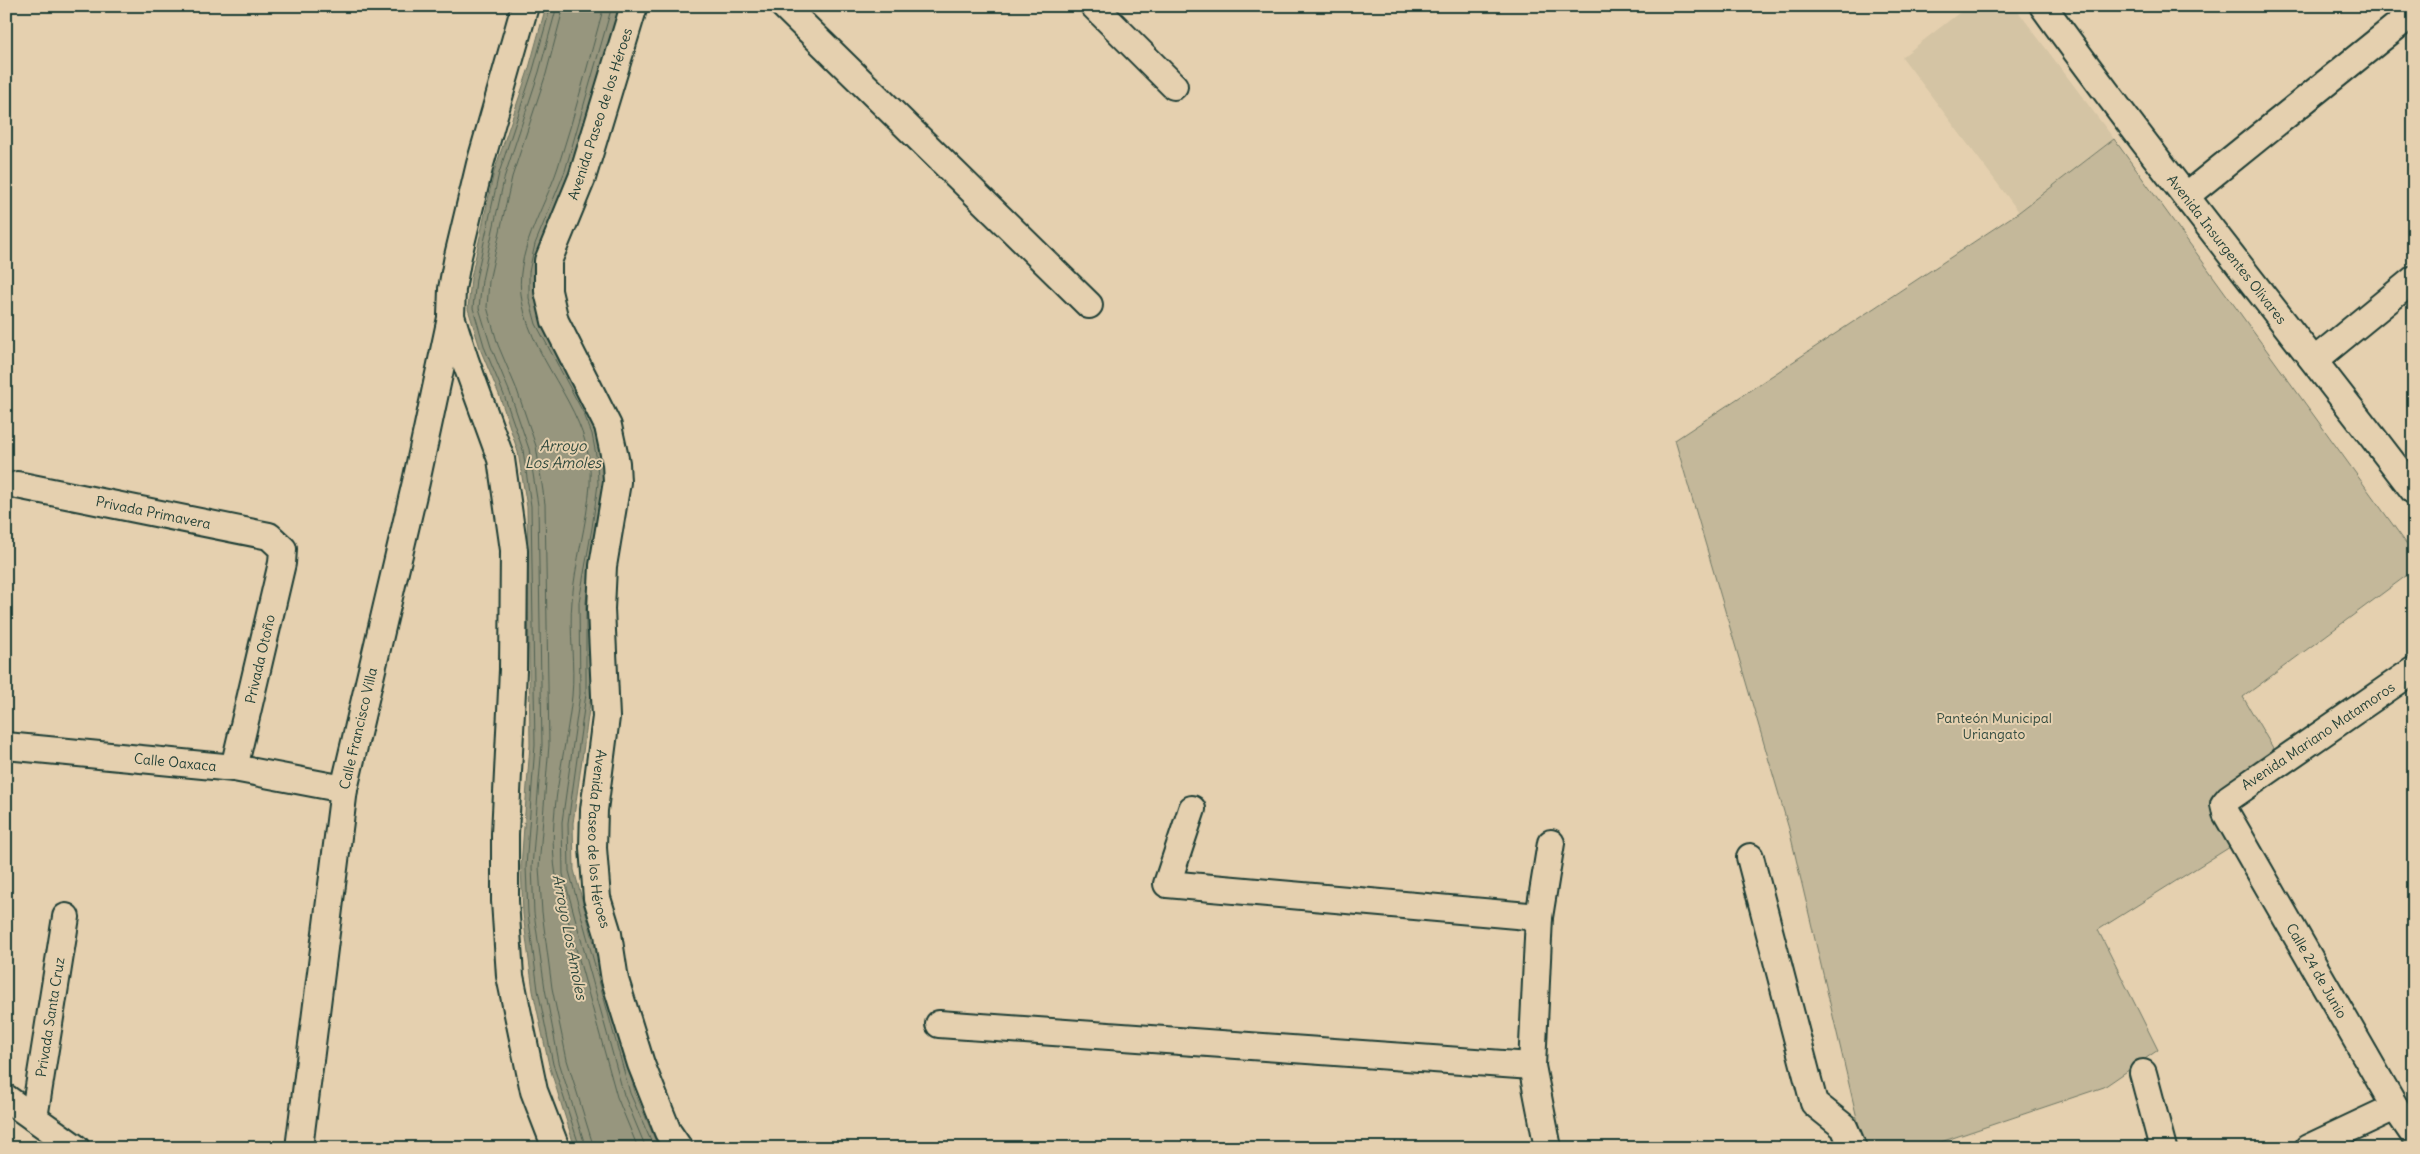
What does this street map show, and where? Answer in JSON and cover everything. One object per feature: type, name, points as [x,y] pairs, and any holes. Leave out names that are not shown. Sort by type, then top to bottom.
[{"type":"street","points":[[525,6],[480,164],[458,256],[452,289],[451,316],[465,360],[502,459],[514,550],[513,670],[505,834],[505,901],[510,976],[534,1091],[556,1148]]},
{"type":"street","name":"Avenida Paseo de los Héroes","points":[[634,6],[588,160],[548,261],[548,291],[555,321],[608,426],[616,463],[617,482],[603,566],[601,609],[606,717],[594,810],[593,848],[597,898],[608,934],[615,980],[641,1064],[668,1132],[680,1148]]},
{"type":"street","points":[[784,6],[1089,305]]},
{"type":"street","points":[[1094,6],[1174,86]]},
{"type":"street","name":"Avenida Insurgentes Olivares","points":[[2043,6],[2186,196],[2315,360],[2414,491]]},
{"type":"street","points":[[2186,196],[2414,12]]},
{"type":"street","points":[[2315,360],[2414,278]]},
{"type":"street","name":"Calle Francisco Villa","points":[[299,1148],[344,789],[416,482],[451,316]]},
{"type":"street","name":"Privada Primavera","points":[[17,485],[269,536],[283,549]]},
{"type":"street","name":"Privada Otoño","points":[[234,768],[282,563],[283,549]]},
{"type":"street","name":"Avenida Mariano Matamoros","points":[[2224,804],[2229,798],[2414,670]]},
{"type":"street","name":"Calle Oaxaca","points":[[6,746],[234,768],[344,789]]},
{"type":"street","name":"Calle 24 de Junio","points":[[2224,804],[2226,813],[2395,1108],[2414,1135]]},
{"type":"street","points":[[1192,808],[1167,884],[1539,917]]},
{"type":"street","points":[[1548,1148],[1532,1066],[1539,917],[1551,843]]},
{"type":"street","points":[[1750,857],[1814,1103],[1844,1127],[1853,1148]]},
{"type":"street","name":"Privada Santa Cruz","points":[[34,1118],[66,917]]},
{"type":"street","points":[[939,1024],[1532,1066]]},
{"type":"street","points":[[2143,1073],[2163,1148]]},
{"type":"street","points":[[6,1098],[76,1148]]},
{"type":"street","points":[[2308,1148],[2395,1108]]},
{"type":"shaded area","points":[[1968,6],[2014,6],[2114,139],[2019,212],[1902,57]]},
{"type":"green space","name":"Panteón Municipal Uriangato","points":[[2114,139],[2414,554],[2414,570],[2243,697],[2276,753],[2210,799],[2230,847],[2098,930],[2158,1050],[2104,1087],[1923,1148],[1864,1148],[1789,829],[1675,440],[2019,212]]},
{"type":"water","name":"Arroyo Los Amoles","points":[[546,6],[624,6],[546,248],[570,368],[608,459],[591,603],[591,695],[573,823],[574,870],[635,1092],[660,1148],[575,1148],[549,1065],[533,991],[523,914],[521,867],[530,745],[527,507],[518,452],[500,397],[481,351],[468,309],[471,278],[494,172],[529,68]]}]
